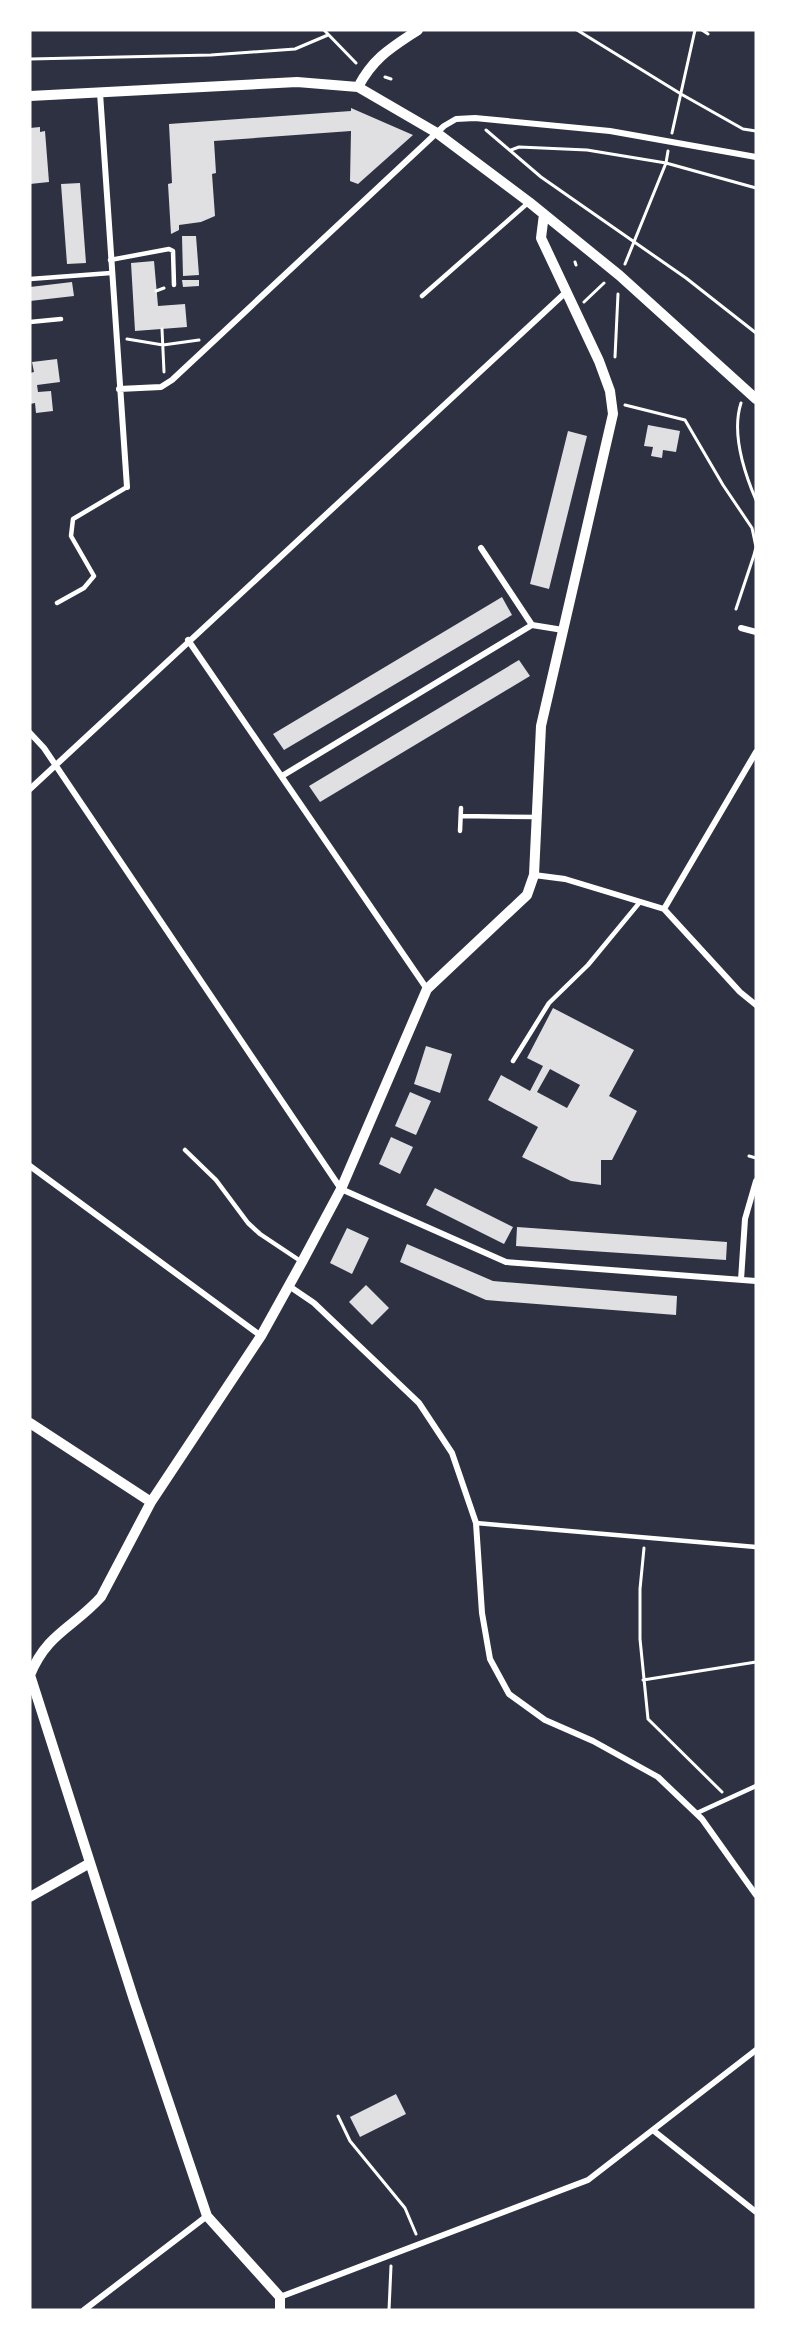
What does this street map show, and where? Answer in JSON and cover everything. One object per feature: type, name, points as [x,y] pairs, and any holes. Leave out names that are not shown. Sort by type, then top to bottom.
[{"type":"street","points":[[358,87],[368,69],[383,54],[418,30]]},
{"type":"street","points":[[30,96],[297,82],[358,87],[437,133],[529,202],[619,275],[756,399]]},
{"type":"street","points":[[100,93],[127,487]]},
{"type":"street","points":[[119,388],[161,387],[172,380],[437,133],[456,119],[475,118],[610,131],[756,157]]},
{"type":"street","points":[[280,2310],[280,2297],[207,2217],[30,1675],[38,1655],[48,1642],[90,1609],[101,1597],[151,1502],[261,1336],[341,1189],[427,989],[527,895],[534,875],[541,726],[613,414],[610,391],[598,361],[541,238],[544,214]]},
{"type":"street","points":[[30,789],[188,640],[565,293]]},
{"type":"street","points":[[481,548],[532,625]]},
{"type":"street","points":[[282,776],[532,625],[563,630]]},
{"type":"street","points":[[741,628],[756,632]]},
{"type":"street","points":[[188,640],[427,989]]},
{"type":"street","points":[[30,733],[44,748],[341,1189],[506,1262],[756,1281]]},
{"type":"street","points":[[664,909],[756,752]]},
{"type":"street","points":[[534,875],[566,879],[664,909],[741,993],[756,1005]]},
{"type":"street","points":[[30,1166],[261,1336]]},
{"type":"street","points":[[741,1280],[745,1219],[756,1181]]},
{"type":"street","points":[[289,1286],[314,1302],[419,1403],[452,1453],[476,1523],[482,1613],[490,1659],[509,1695],[545,1720],[593,1741],[658,1777],[696,1813],[756,1895]]},
{"type":"street","points":[[30,1423],[151,1502]]},
{"type":"street","points":[[30,1897],[90,1863]]},
{"type":"street","points":[[280,2297],[588,2180],[756,2050]]},
{"type":"street","points":[[654,2131],[756,2212]]},
{"type":"street","points":[[84,2310],[207,2217]]},
{"type":"lane","points":[[422,296],[529,202]]},
{"type":"lane","points":[[110,260],[169,249],[173,251],[174,256],[174,285]]},
{"type":"lane","points":[[30,279],[111,273]]},
{"type":"lane","points":[[30,322],[61,319]]},
{"type":"lane","points":[[57,603],[84,588],[94,576],[71,536],[73,519],[127,487]]},
{"type":"lane","points":[[460,831],[461,808]]},
{"type":"lane","points":[[461,816],[536,817]]},
{"type":"lane","points":[[513,1061],[549,1002],[588,965],[640,902]]},
{"type":"lane","points":[[185,1150],[216,1180],[248,1223],[302,1263]]},
{"type":"lane","points":[[476,1523],[756,1547]]},
{"type":"lane","points":[[696,1813],[756,1786]]},
{"type":"path","points":[[324,30],[357,63]]},
{"type":"path","points":[[577,30],[681,94],[744,129],[756,131]]},
{"type":"path","points":[[625,264],[666,163],[695,30]]},
{"type":"path","points":[[702,30],[708,34]]},
{"type":"path","points":[[30,59],[211,55],[295,49],[328,35]]},
{"type":"path","points":[[385,77],[391,79]]},
{"type":"path","points":[[475,118],[495,139],[541,177],[634,244],[686,278],[756,333]]},
{"type":"path","points":[[510,150],[519,147],[587,150],[666,163],[756,188]]},
{"type":"path","points":[[584,303],[604,283]]},
{"type":"path","points":[[615,357],[618,294]]},
{"type":"path","points":[[162,329],[164,372]]},
{"type":"path","points":[[127,339],[163,345],[200,340]]},
{"type":"path","points":[[741,404],[738,435],[743,461],[756,500]]},
{"type":"path","points":[[625,405],[685,420],[723,485],[753,528],[756,547],[736,609]]},
{"type":"path","points":[[749,1156],[756,1158]]},
{"type":"path","points":[[644,1537],[640,1590],[640,1639],[648,1719],[729,1799]]},
{"type":"path","points":[[643,1680],[756,1662]]},
{"type":"path","points":[[338,2116],[350,2141],[405,2208],[420,2244]]},
{"type":"path","points":[[389,2310],[392,2255]]},
{"type":"building","points":[[351,108],[413,135],[358,184],[350,181],[351,131],[214,141],[216,173],[212,174],[215,216],[201,222],[179,225],[179,230],[171,234],[168,184],[172,183],[169,124],[351,111]]},
{"type":"building","points":[[40,127],[40,132],[45,131],[49,182],[30,184],[30,128]]},
{"type":"building","points":[[80,183],[86,263],[67,264],[61,184]]},
{"type":"building","points":[[182,236],[196,236],[199,275],[183,276]]},
{"type":"building","points":[[154,261],[158,306],[185,304],[187,327],[135,331],[131,263]]},
{"type":"building","points":[[182,280],[199,280],[199,286],[183,287]]},
{"type":"building","points":[[72,282],[74,296],[30,301],[30,287]]},
{"type":"building","points":[[57,359],[60,382],[37,385],[38,392],[51,391],[53,411],[36,413],[35,403],[30,404],[30,373],[34,372],[32,362]]},
{"type":"building","points":[[648,425],[680,431],[676,452],[663,450],[662,458],[651,456],[653,447],[644,446]]},
{"type":"building","points":[[568,431],[587,436],[549,589],[530,584]]},
{"type":"building","points":[[502,597],[512,615],[284,750],[273,734]]},
{"type":"building","points":[[519,660],[530,676],[320,802],[309,786]]},
{"type":"building","points":[[553,1008],[634,1050],[609,1096],[637,1111],[612,1160],[601,1160],[601,1185],[571,1181],[522,1157],[538,1127],[488,1100],[501,1075],[530,1091],[543,1066],[527,1058]],"holes":[[[550,1069],[580,1085],[567,1108],[537,1092]]]},
{"type":"building","points":[[426,1046],[452,1054],[440,1093],[414,1084]]},
{"type":"building","points":[[410,1092],[431,1101],[416,1135],[395,1126]]},
{"type":"building","points":[[391,1137],[413,1147],[400,1174],[379,1164]]},
{"type":"building","points":[[435,1188],[513,1227],[504,1244],[426,1205]]},
{"type":"building","points":[[517,1227],[727,1242],[726,1260],[516,1246]]},
{"type":"building","points":[[347,1228],[369,1238],[352,1274],[330,1263]]},
{"type":"building","points":[[407,1244],[493,1281],[677,1296],[676,1315],[486,1300],[400,1262]]},
{"type":"building","points":[[366,1285],[389,1308],[372,1325],[349,1302]]},
{"type":"building","points":[[396,2094],[406,2114],[360,2137],[350,2117]]}]
